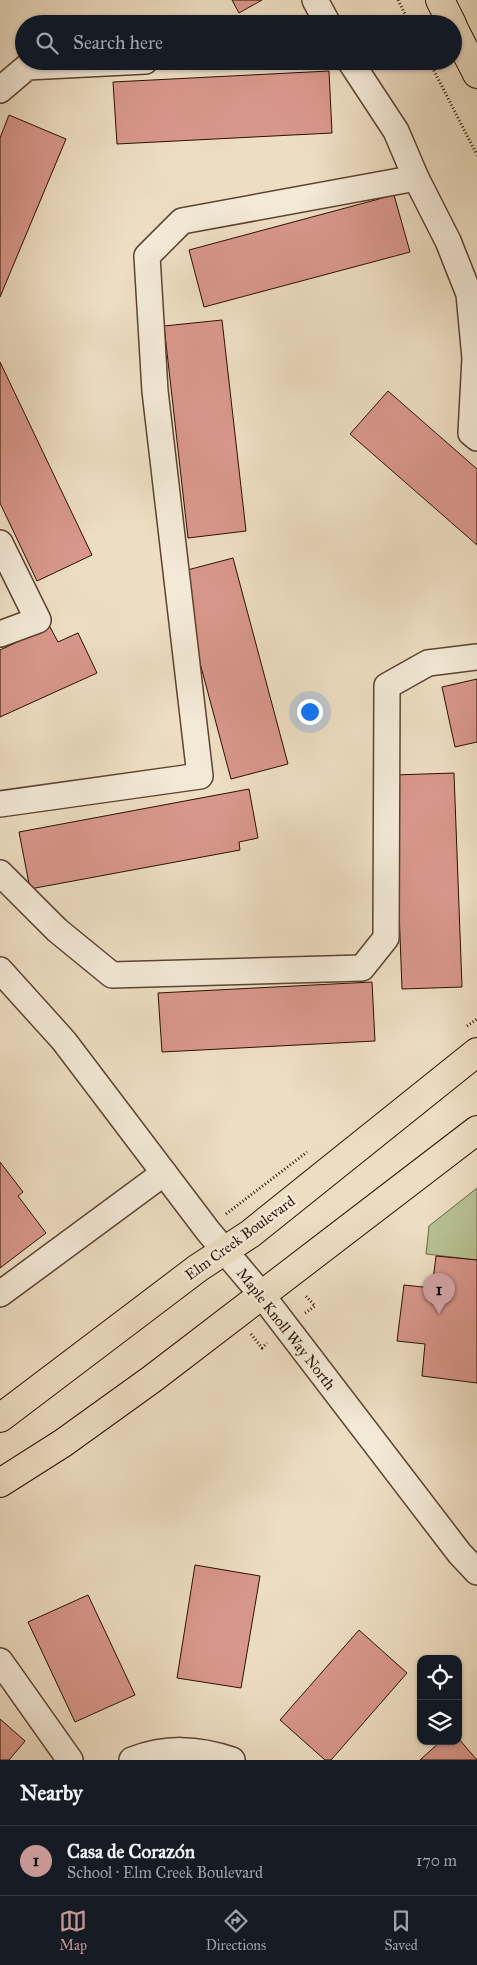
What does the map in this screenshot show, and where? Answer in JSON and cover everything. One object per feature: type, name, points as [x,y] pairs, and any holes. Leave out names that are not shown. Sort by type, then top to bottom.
[{"type":"main road","points":[[440,0],[447,15]]},
{"type":"main road","points":[[462,45],[477,74]]},
{"type":"main road","name":"Elm Creek Boulevard","points":[[0,1418],[216,1240],[250,1234],[469,1041]]},
{"type":"main road","points":[[0,1483],[63,1443],[152,1380],[261,1294],[477,1130]]},
{"type":"street","points":[[315,0],[323,15]]},
{"type":"street","points":[[0,90],[23,70]]},
{"type":"street","points":[[356,70],[396,131],[416,178],[473,294],[476,357],[471,433],[477,438]]},
{"type":"street","points":[[0,804],[200,776],[155,391],[147,256],[182,222],[416,178]]},
{"type":"street","points":[[0,543],[38,620],[0,634]]},
{"type":"street","points":[[0,873],[57,930],[112,975],[362,968],[386,938],[387,686],[428,663],[477,657]]},
{"type":"street","name":"Maple Knoll Way North","points":[[0,970],[64,1041],[460,1554],[477,1572]]},
{"type":"street","points":[[0,1294],[164,1173]]},
{"type":"street","points":[[0,1661],[70,1760]]},
{"type":"street","points":[[132,1760],[147,1754],[179,1750],[210,1753],[232,1760]]},
{"type":"path","points":[[398,0],[406,15]]},
{"type":"path","points":[[434,70],[477,155]]},
{"type":"path","points":[[469,1041],[477,1018]]},
{"type":"path","points":[[216,1240],[229,1212],[314,1146]]},
{"type":"green space","points":[[477,1188],[477,1260],[426,1254],[429,1226]]},
{"type":"building","points":[[232,0],[262,0],[239,13]]},
{"type":"building","points":[[329,71],[332,133],[117,144],[113,82]]},
{"type":"building","points":[[9,115],[66,139],[0,297],[0,138]]},
{"type":"building","points":[[394,195],[410,252],[204,307],[189,250]]},
{"type":"building","points":[[222,320],[246,531],[188,538],[164,326]]},
{"type":"building","points":[[0,362],[92,555],[37,581],[0,503]]},
{"type":"building","points":[[388,391],[477,469],[477,545],[350,434]]},
{"type":"building","points":[[233,558],[288,764],[231,779],[176,573]]},
{"type":"building","points":[[50,627],[58,642],[78,633],[97,673],[0,717],[0,650]]},
{"type":"building","points":[[477,679],[477,742],[455,747],[442,687]]},
{"type":"building","points":[[454,773],[462,987],[402,989],[394,775]]},
{"type":"building","points":[[249,789],[258,838],[239,842],[240,850],[30,889],[19,832]]},
{"type":"building","points":[[372,982],[375,1041],[162,1052],[158,993]]},
{"type":"building","points":[[0,1162],[23,1192],[18,1196],[46,1233],[0,1268]]},
{"type":"building","points":[[436,1256],[477,1260],[477,1383],[422,1376],[425,1344],[397,1341],[404,1285],[432,1288]]},
{"type":"building","points":[[195,1565],[260,1576],[241,1688],[177,1678]]},
{"type":"building","points":[[88,1595],[135,1695],[75,1722],[28,1622]]},
{"type":"building","points":[[359,1630],[407,1673],[331,1760],[325,1760],[280,1720]]},
{"type":"building","points":[[0,1719],[25,1741],[9,1760],[0,1760]]},
{"type":"building","points":[[462,1743],[477,1760],[420,1760],[437,1745],[462,1745]]},
{"type":"place","name":"Casa de Corazón","points":[[439,1314]]}]
